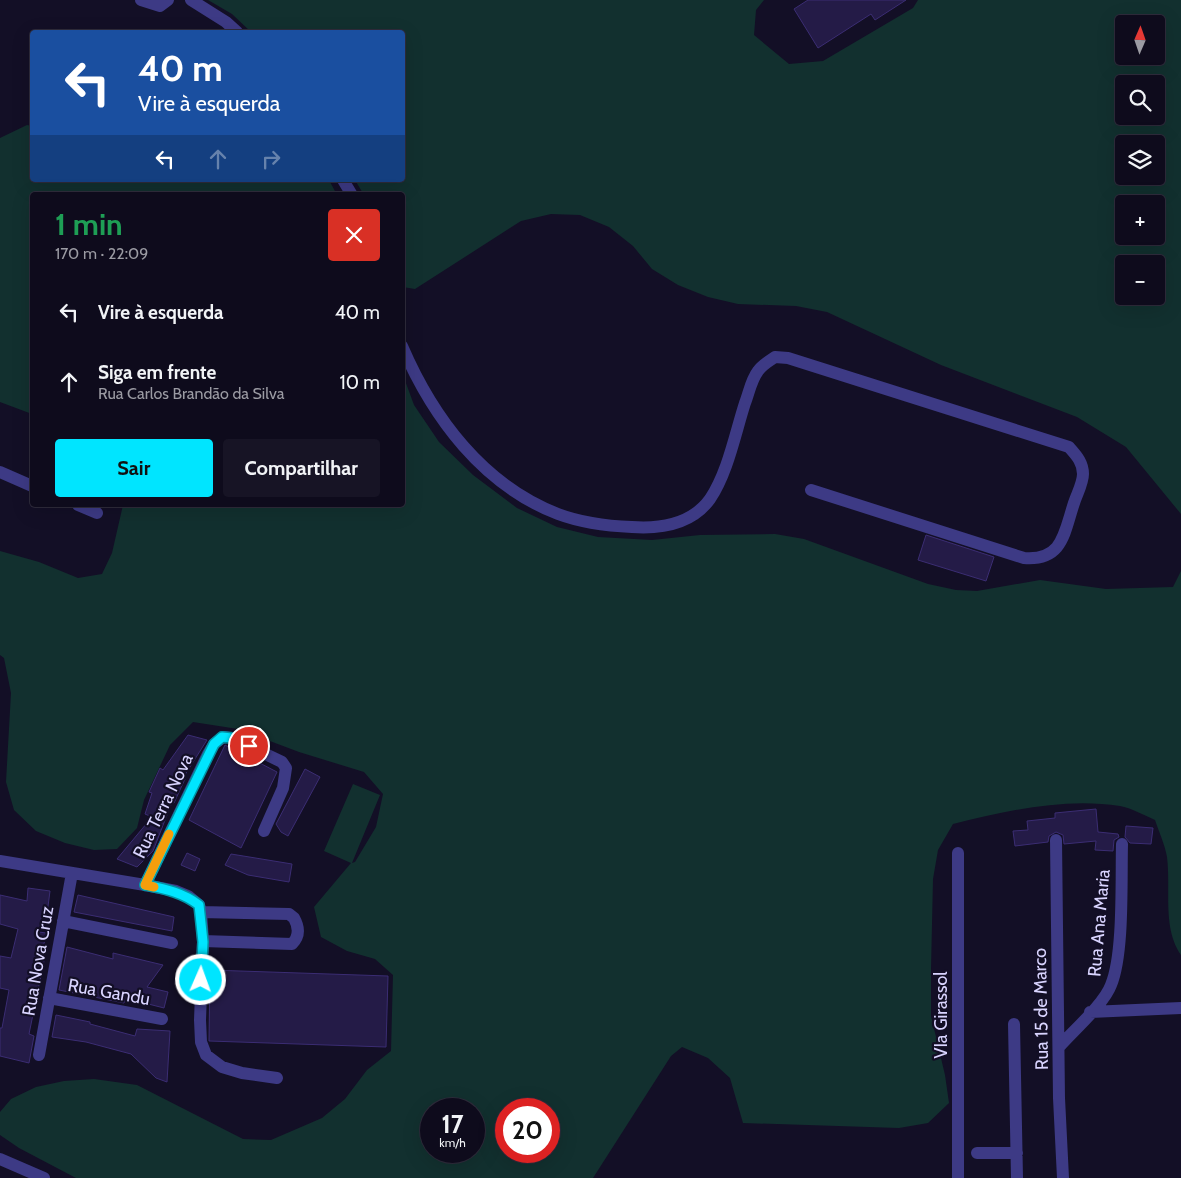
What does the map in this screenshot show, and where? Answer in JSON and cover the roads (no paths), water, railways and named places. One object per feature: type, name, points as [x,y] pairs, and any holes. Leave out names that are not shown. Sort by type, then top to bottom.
[{"type":"street","points":[[141,0],[160,6],[168,0]]},
{"type":"street","points":[[191,0],[226,22],[235,30]]},
{"type":"street","points":[[405,352],[424,392],[448,429],[478,462],[517,494],[558,514],[598,525],[652,529],[690,519],[709,499],[723,471],[757,372],[775,357],[788,358],[1070,447],[1081,461],[1083,475],[1061,543],[1051,553],[1039,559],[1024,558],[811,490]]},
{"type":"street","points":[[0,472],[30,485]]},
{"type":"street","points":[[83,507],[97,513]]},
{"type":"street","name":"Rua Terra Nova","points":[[145,885],[208,754],[214,744],[222,737],[232,738],[282,762],[286,768],[283,788],[264,831]]},
{"type":"street","name":"Rua 15 de Marco","points":[[1056,840],[1063,1178]]},
{"type":"street","name":"Rua Ana Maria","points":[[1059,1047],[1104,997],[1111,986],[1115,972],[1122,844]]},
{"type":"street","name":"VIa Girassol","points":[[958,852],[958,1178]]},
{"type":"street","points":[[0,861],[145,885],[176,891],[188,896],[199,905],[201,912],[203,942],[200,1020],[201,1042],[206,1055],[222,1067],[242,1073],[277,1078]]},
{"type":"street","name":"Rua Nova Cruz","points":[[39,1055],[72,872]]},
{"type":"street","points":[[201,912],[289,914],[294,918],[298,932],[297,939],[292,944],[203,942]]},
{"type":"street","points":[[63,921],[172,942]]},
{"type":"street","name":"Rua Gandu","points":[[50,998],[162,1019]]},
{"type":"street","points":[[1090,1012],[1181,1008]]},
{"type":"street","points":[[1014,1024],[1017,1178]]},
{"type":"street","points":[[977,1153],[1017,1153]]},
{"type":"street","points":[[0,1159],[44,1178]]}]
